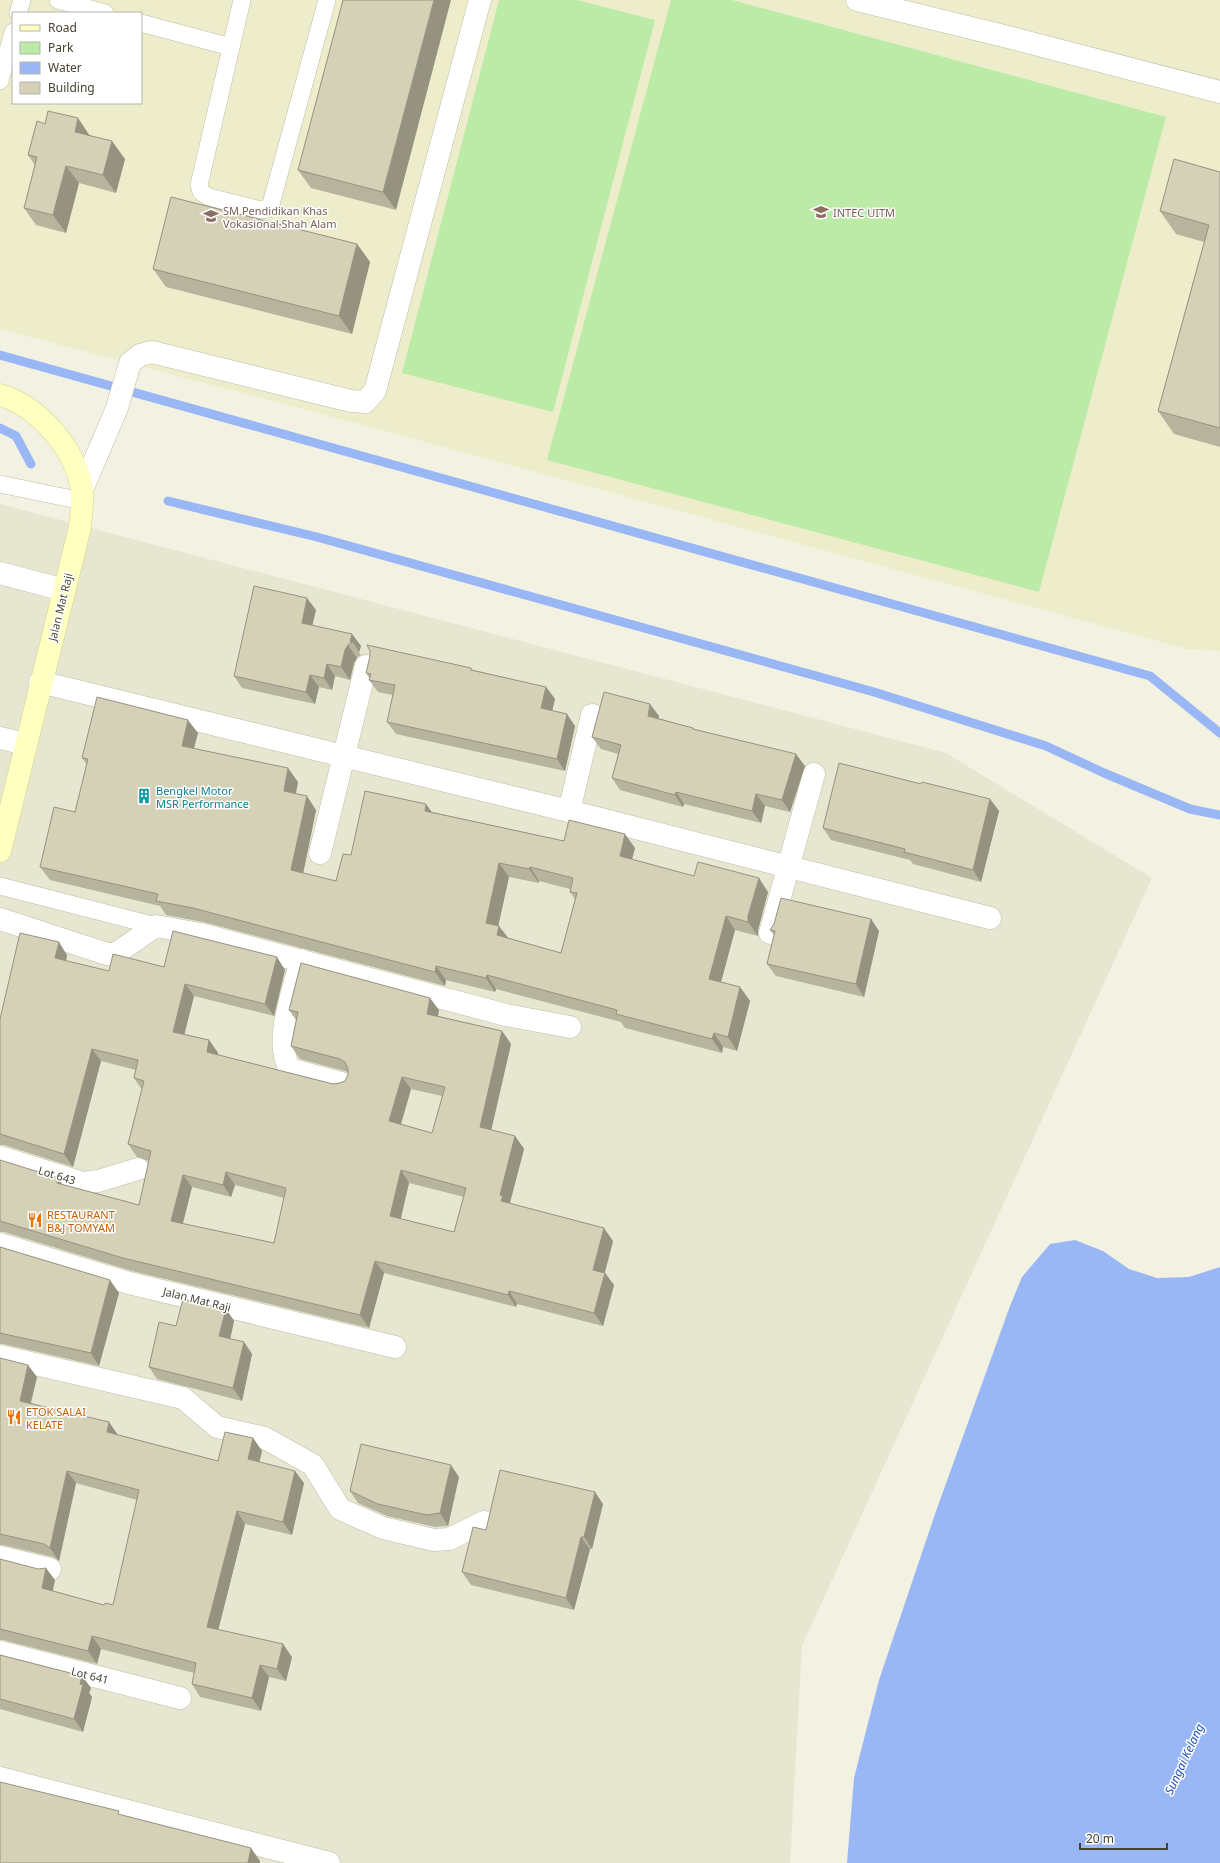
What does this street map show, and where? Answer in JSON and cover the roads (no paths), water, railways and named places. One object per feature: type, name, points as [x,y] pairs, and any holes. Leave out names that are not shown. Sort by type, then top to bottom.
[{"type":"street","points":[[82,495],[117,408],[130,363],[140,355],[152,352],[351,401],[365,402],[376,391],[480,0]]},
{"type":"street","points":[[857,0],[1012,38],[1220,92]]},
{"type":"street","name":"Jalan Mat Raji","points":[[0,395],[30,410],[54,431],[73,461],[82,495],[80,526],[40,682],[0,851]]},
{"type":"street","points":[[0,573],[64,590]]},
{"type":"street","points":[[320,853],[366,666]]},
{"type":"street","points":[[40,682],[568,811],[990,918]]},
{"type":"street","points":[[568,811],[592,715]]},
{"type":"street","points":[[0,738],[26,744]]},
{"type":"street","points":[[770,933],[814,774]]},
{"type":"street","points":[[0,919],[107,954],[115,954],[156,926],[200,934],[506,1015],[570,1027]]},
{"type":"street","points":[[301,960],[286,1020],[285,1060],[290,1069],[345,1084]]},
{"type":"street","name":"Lot 643","points":[[0,1157],[83,1183],[138,1169]]},
{"type":"street","name":"Jalan Mat Raji","points":[[0,1244],[129,1283],[395,1347]]},
{"type":"street","points":[[0,1356],[183,1398],[217,1427],[265,1438],[313,1465],[340,1508],[383,1528],[434,1540],[449,1539],[484,1522]]},
{"type":"street","points":[[0,1557],[50,1568]]},
{"type":"street","name":"Lot 641","points":[[0,1652],[180,1698]]},
{"type":"street","points":[[0,1778],[329,1863]]},
{"type":"lane","points":[[18,12],[22,0]]},
{"type":"lane","points":[[58,0],[102,12]]},
{"type":"lane","points":[[242,0],[199,185],[201,192],[209,197],[261,210],[267,210],[271,204],[327,0]]},
{"type":"lane","points":[[142,23],[231,47]]},
{"type":"lane","points":[[0,81],[12,36]]},
{"type":"lane","points":[[0,484],[82,495]]},
{"type":"lane","points":[[0,886],[156,926]]},
{"type":"water","name":"Sungai Kelang","points":[[1075,1240],[1103,1251],[1129,1269],[1157,1278],[1189,1277],[1220,1267],[1220,1863],[847,1863],[854,1778],[879,1680],[935,1514],[1010,1306],[1022,1277],[1050,1244]]},
{"type":"waterway","points":[[0,355],[1150,676],[1220,733]]},
{"type":"waterway","points":[[0,428],[16,436],[31,464]]},
{"type":"waterway","points":[[168,501],[317,537],[874,692],[1046,746],[1104,773],[1190,809],[1220,815]]},
{"type":"place","name":"INTEC UITM","points":[[821,212]]},
{"type":"place","name":"SM Pendidikan Khas Vokasional Shah Alam","points":[[211,216]]},
{"type":"place","name":"Bengkel Motor MSR Performance","points":[[144,796]]},
{"type":"place","name":"RESTAURANT B&J TOMYAM","points":[[35,1220]]},
{"type":"place","name":"ETOK SALAI KELATE","points":[[14,1417]]}]
